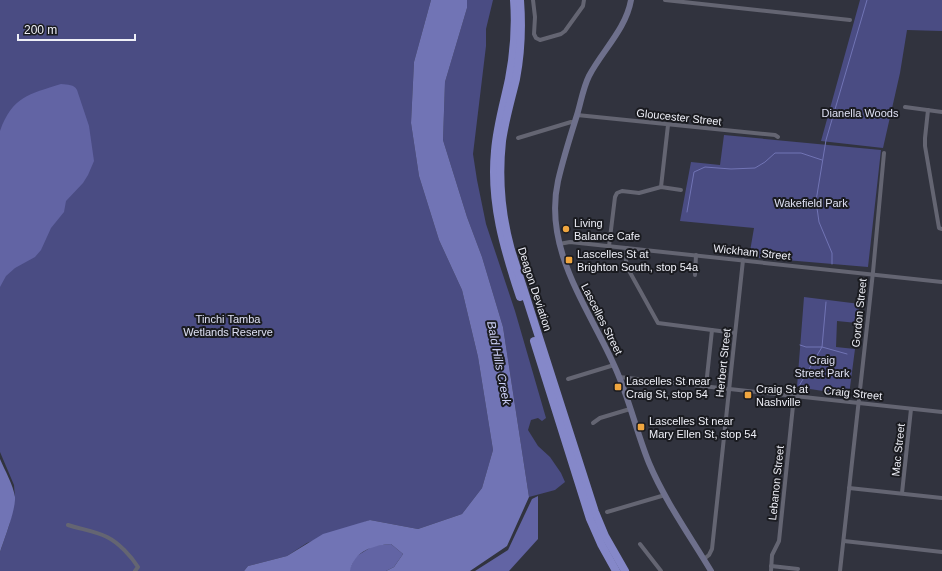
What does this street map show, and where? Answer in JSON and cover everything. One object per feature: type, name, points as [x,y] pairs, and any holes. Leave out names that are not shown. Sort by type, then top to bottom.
[{"type":"highway","name":"Deagon Deviation","points":[[514,0],[515,20],[513,53],[494,152],[494,185],[498,224],[586,506],[600,544],[616,571]]},
{"type":"highway","name":"Deagon Deviation","points":[[520,0],[521,30],[519,56],[501,155],[500,185],[504,224],[510,250],[595,512],[605,536],[625,571]]},
{"type":"street","points":[[533,0],[535,17],[534,34],[536,38],[542,40],[561,34],[565,31],[583,6],[584,0]]},
{"type":"street","name":"Lascelles Street","points":[[631,0],[627,15],[590,74],[574,123],[557,188],[557,224],[559,244],[574,286],[619,377],[649,462],[665,495],[711,571]]},
{"type":"street","points":[[665,0],[850,20]]},
{"type":"street","points":[[904,107],[942,112]]},
{"type":"street","points":[[928,110],[925,146],[940,229]]},
{"type":"street","name":"Gloucester Street","points":[[577,115],[775,135],[778,137]]},
{"type":"street","points":[[518,138],[574,123]]},
{"type":"street","points":[[661,187],[668,125]]},
{"type":"street","name":"Gordon Street","points":[[840,571],[873,274],[884,153]]},
{"type":"street","points":[[609,246],[616,191],[639,193],[661,187],[681,190]]},
{"type":"street","name":"Wickham Street","points":[[559,244],[570,242],[942,282]]},
{"type":"street","points":[[627,248],[627,267],[658,323],[735,333]]},
{"type":"street","points":[[695,275],[696,255]]},
{"type":"street","name":"Herbert Street","points":[[704,559],[709,555],[712,549],[743,260]]},
{"type":"street","points":[[706,386],[712,330]]},
{"type":"street","points":[[568,379],[614,365]]},
{"type":"street","name":"Craig Street","points":[[619,377],[942,412]]},
{"type":"street","name":"Lebanon Street","points":[[771,571],[772,555],[778,541],[794,396]]},
{"type":"street","points":[[593,423],[600,418],[630,409]]},
{"type":"street","name":"Mac Street","points":[[902,493],[911,409]]},
{"type":"street","points":[[849,488],[942,498]]},
{"type":"street","points":[[607,512],[665,495]]},
{"type":"street","points":[[68,525],[107,537],[134,560],[138,567],[135,571]]},
{"type":"street","points":[[844,541],[942,552]]},
{"type":"street","points":[[640,544],[661,571]]},
{"type":"street","points":[[771,566],[798,569]]},
{"type":"green space","name":"Tinchi Tamba Wetlands Reserve","points":[[0,0],[431,0],[414,62],[411,123],[419,176],[439,240],[462,290],[478,357],[493,450],[482,488],[462,514],[418,529],[370,520],[307,543],[287,556],[248,566],[244,571],[0,571],[0,552],[9,526],[15,499],[14,485],[0,452]]},
{"type":"green space","points":[[467,0],[493,0],[486,29],[486,46],[473,154],[477,180],[486,224],[515,311],[546,418],[542,421],[538,418],[531,420],[528,430],[538,446],[550,457],[561,473],[565,482],[555,490],[529,497],[503,327],[482,257],[467,217],[443,140],[445,82],[467,8]]},
{"type":"green space","name":"Dianella Woods","points":[[860,0],[942,0],[942,31],[907,30],[900,73],[883,148],[821,141]]},
{"type":"green space","name":"Wakefield Park","points":[[724,135],[881,150],[868,267],[749,257],[754,228],[680,221],[691,162],[720,165]]},
{"type":"green space","name":"Craig Street Park","points":[[804,297],[860,304],[857,323],[837,321],[836,347],[855,349],[849,395],[797,387]]},
{"type":"shaded area","points":[[61,84],[72,86],[77,90],[89,126],[94,161],[83,183],[66,201],[64,212],[51,228],[41,250],[35,257],[15,268],[6,276],[0,287],[0,131],[10,111],[23,98]]},
{"type":"shaded area","points":[[538,496],[538,539],[509,571],[475,571],[508,550],[532,499]]},
{"type":"shaded area","points":[[391,544],[403,554],[394,567],[386,571],[349,571],[355,557],[373,546]]},
{"type":"water","name":"Bald Hills Creek","points":[[431,0],[467,0],[467,8],[445,82],[443,140],[467,217],[482,257],[503,327],[529,497],[507,546],[470,571],[386,571],[394,567],[403,554],[391,544],[365,550],[356,558],[350,571],[244,571],[248,566],[287,556],[323,534],[370,520],[418,529],[462,514],[482,488],[493,450],[478,357],[462,290],[439,240],[419,176],[411,123],[414,62]]},
{"type":"water","points":[[0,459],[11,482],[15,502],[12,517],[0,552]]},
{"type":"waterway","points":[[832,264],[832,253],[819,222],[816,201],[826,140],[867,0]]},
{"type":"waterway","points":[[687,212],[694,172],[705,167],[731,169],[755,168],[775,153],[801,153],[822,160]]},
{"type":"waterway","points":[[799,386],[822,347],[826,302]]},
{"type":"waterway","points":[[800,345],[806,347],[822,347],[847,354]]},
{"type":"place","name":"Living Balance Cafe","points":[[566,229]]},
{"type":"place","name":"Lascelles St at Brighton South, stop 54a","points":[[569,260]]},
{"type":"place","name":"Lascelles St near Craig St, stop 54","points":[[618,387]]},
{"type":"place","name":"Craig St at Nashville","points":[[748,395]]},
{"type":"place","name":"Lascelles St near Mary Ellen St, stop 54","points":[[641,427]]}]
